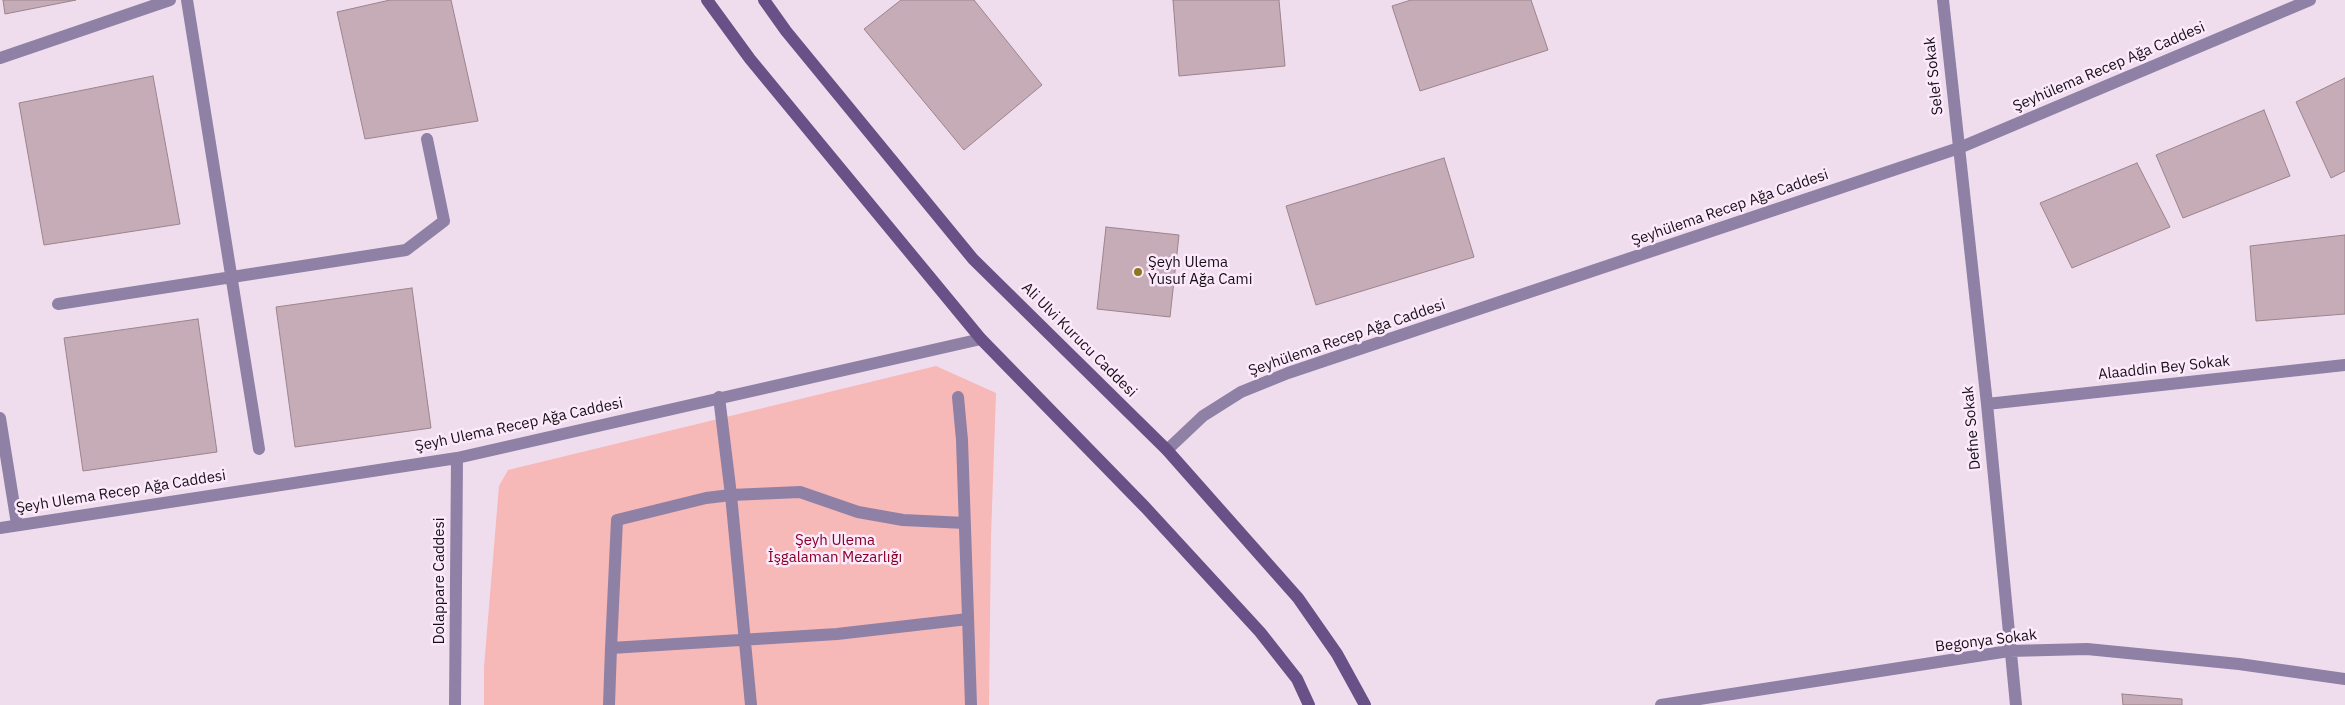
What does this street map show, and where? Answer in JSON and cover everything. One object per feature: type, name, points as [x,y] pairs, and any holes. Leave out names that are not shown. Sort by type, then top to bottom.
[{"type":"main road","points":[[707,0],[750,60],[981,339],[1145,507],[1260,632],[1297,679],[1309,705]]},
{"type":"main road","name":"Ali Ulvi Kurucu Caddesi","points":[[764,0],[786,31],[973,259],[1168,450],[1298,598],[1337,654],[1366,705]]},
{"type":"street","points":[[0,58],[170,0]]},
{"type":"street","points":[[187,0],[259,449]]},
{"type":"street","name":"Selef Sokak","points":[[1943,0],[1959,148]]},
{"type":"street","name":"Şeyhülema Recep Ağa Caddesi","points":[[1168,450],[1204,416],[1241,392],[1288,373],[1959,148],[2310,0]]},
{"type":"street","points":[[58,304],[406,250],[444,221],[427,139]]},
{"type":"street","name":"Defne Sokak","points":[[1959,148],[1987,404],[2009,652],[2016,705]]},
{"type":"street","name":"Şeyh Ulema Recep Ağa Caddesi","points":[[0,528],[457,458],[981,339]]},
{"type":"street","name":"Alaaddin Bey Sokak","points":[[1987,404],[2345,365]]},
{"type":"street","points":[[719,397],[731,494],[751,705]]},
{"type":"street","points":[[958,397],[962,440],[971,705]]},
{"type":"street","points":[[0,418],[17,524]]},
{"type":"street","name":"Dolappare Caddesi","points":[[455,705],[457,458]]},
{"type":"street","points":[[609,705],[617,520],[706,498],[731,494],[800,492],[858,512],[903,520],[964,523]]},
{"type":"street","points":[[611,648],[837,634],[968,619]]},
{"type":"street","name":"Begonya Sokak","points":[[1661,705],[2009,652],[2087,649],[2239,664],[2345,679]]},
{"type":"green space","name":"Şeyh Ulema İşgalaman Mezarlığı","points":[[936,366],[996,393],[991,536],[989,705],[484,705],[484,667],[499,486],[508,470]]},
{"type":"building","points":[[3,0],[76,0],[5,14]]},
{"type":"building","points":[[390,0],[451,0],[478,121],[365,139],[337,12]]},
{"type":"building","points":[[901,0],[974,0],[1042,85],[964,150],[864,29]]},
{"type":"building","points":[[1173,0],[1279,0],[1285,66],[1179,76]]},
{"type":"building","points":[[1411,0],[1531,0],[1548,50],[1420,91],[1392,6]]},
{"type":"building","points":[[153,76],[180,224],[44,245],[19,103]]},
{"type":"building","points":[[2345,78],[2345,171],[2331,178],[2296,102]]},
{"type":"building","points":[[2264,110],[2290,176],[2183,218],[2156,155]]},
{"type":"building","points":[[1444,158],[1474,257],[1316,305],[1286,206]]},
{"type":"building","points":[[2137,163],[2170,227],[2072,268],[2040,203]]},
{"type":"building","name":"Şeyh Ulema Yusuf Ağa Cami","points":[[1106,227],[1179,235],[1170,317],[1097,309]]},
{"type":"building","points":[[2345,235],[2345,314],[2256,321],[2250,246]]},
{"type":"building","points":[[412,288],[431,428],[295,447],[276,307]]},
{"type":"building","points":[[198,319],[217,452],[83,471],[64,338]]},
{"type":"building","points":[[2122,694],[2182,699],[2182,705],[2123,705]]},
{"type":"place","name":"Şeyh Ulema Yusuf Ağa Cami","points":[[1138,272]]}]
